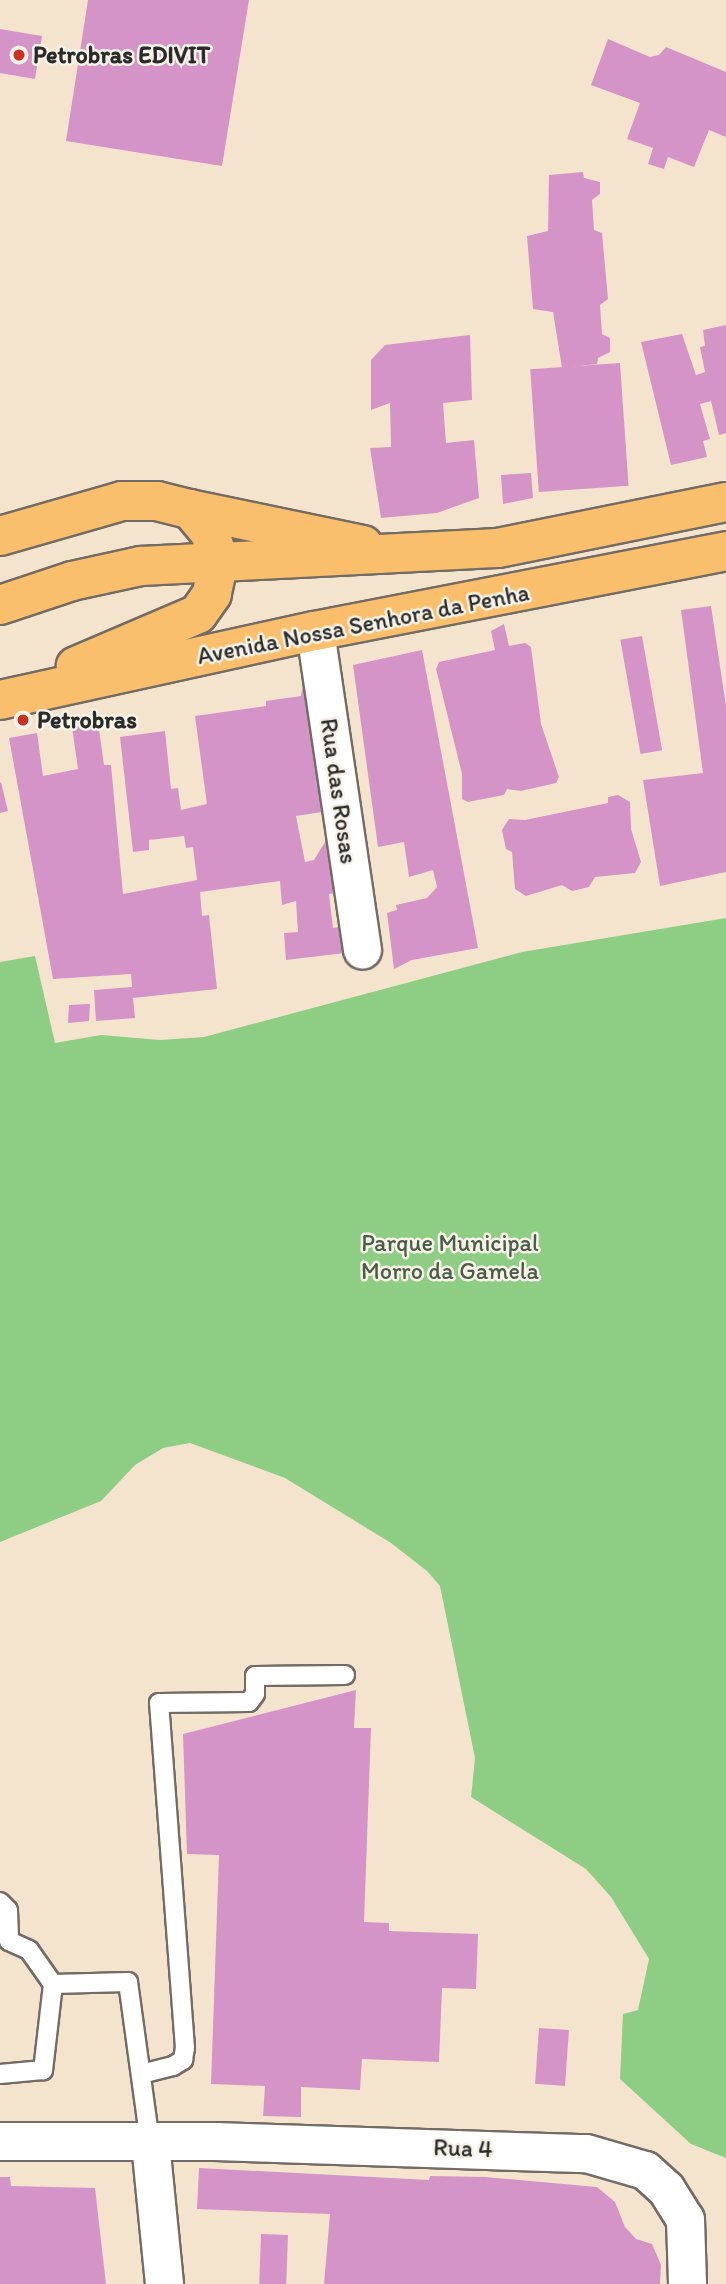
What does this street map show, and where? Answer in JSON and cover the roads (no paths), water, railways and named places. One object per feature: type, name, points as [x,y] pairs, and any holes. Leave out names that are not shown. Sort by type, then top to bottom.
[{"type":"main road","points":[[0,536],[122,501],[157,501],[310,531],[406,556]]},
{"type":"main road","name":"Avenida Nossa Senhora da Penha","points":[[0,605],[72,580],[141,566],[406,556],[498,548],[726,502]]},
{"type":"main road","points":[[0,699],[198,614],[212,594],[219,561],[211,533],[190,509]]},
{"type":"main road","name":"Avenida Nossa Senhora da Penha","points":[[0,699],[316,631],[726,551]]},
{"type":"street","name":"Rua das Rosas","points":[[316,631],[362,950]]},
{"type":"street","name":"Rua 4","points":[[0,2141],[215,2141],[586,2152],[645,2170],[666,2189],[685,2219],[687,2284]]},
{"type":"street","points":[[150,2143],[164,2284]]},
{"type":"lane","points":[[141,2074],[173,2066],[183,2060],[186,2048],[159,1703],[249,1702],[255,1694],[255,1676],[345,1675]]},
{"type":"lane","points":[[0,1902],[8,1910],[9,1941],[29,1950],[53,1983],[43,2070],[0,2074]]},
{"type":"lane","points":[[53,1983],[128,1982],[150,2143]]},
{"type":"place","name":"Petrobras EDIVIT","points":[[19,55]]},
{"type":"place","name":"Petrobras","points":[[23,720]]},
{"type":"park label","name":"Parque Municipal Morro da Gamela","points":[[450,1257]]}]
